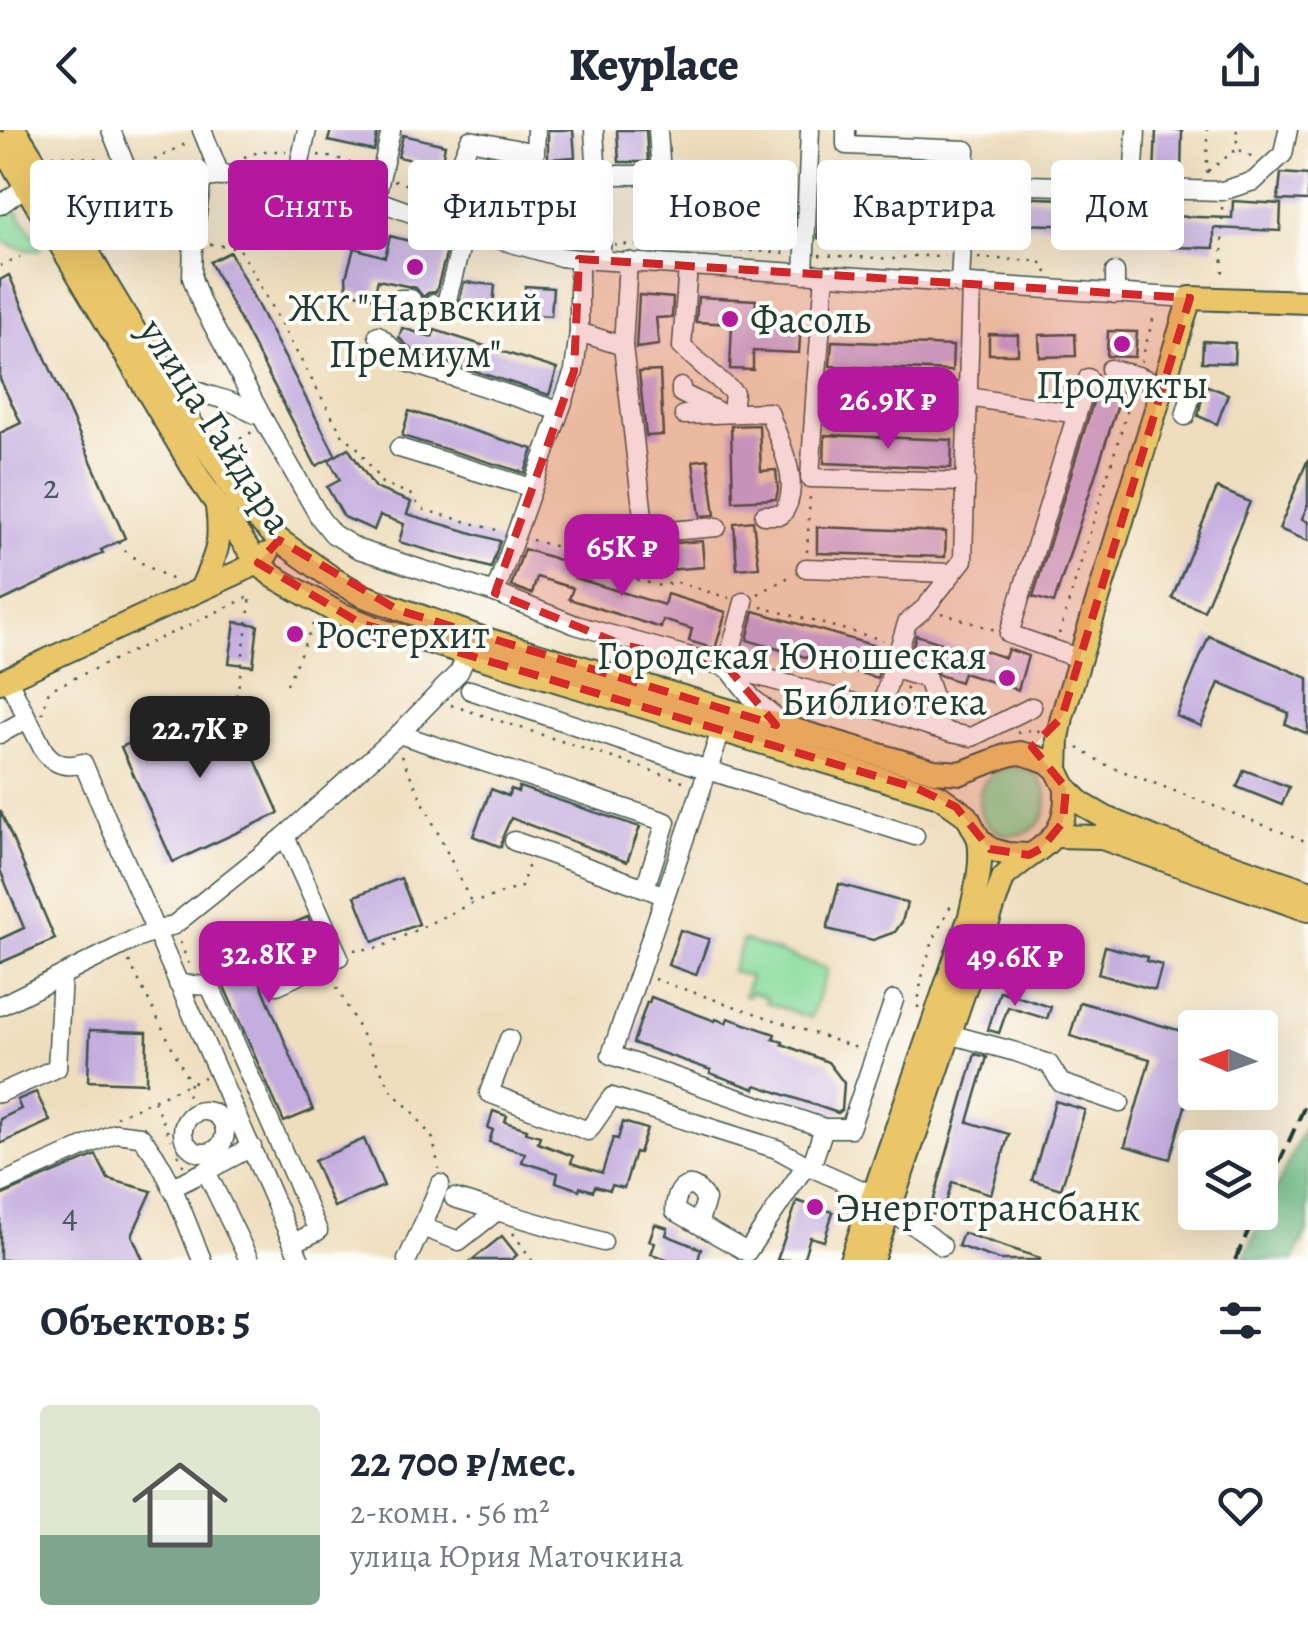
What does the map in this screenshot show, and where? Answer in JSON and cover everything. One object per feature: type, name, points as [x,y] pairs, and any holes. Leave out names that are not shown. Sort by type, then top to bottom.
[{"type":"main road","name":"улица Гайдара","points":[[14,130],[33,160]]},
{"type":"main road","name":"улица Гайдара","points":[[0,142],[217,506],[258,563],[273,576],[360,623],[916,788],[939,796],[967,816]]},
{"type":"main road","name":"улица Гайдара","points":[[89,250],[242,503],[279,540],[364,596],[478,637],[934,771],[962,773],[1020,753]]},
{"type":"main road","points":[[851,1260],[881,1204],[950,1034],[1003,878],[1055,836],[1067,809],[1058,738],[1062,717],[1190,298],[1308,302]]},
{"type":"main road","points":[[200,589],[218,548],[217,506]]},
{"type":"main road","points":[[4,680],[258,563],[279,540]]},
{"type":"main road","points":[[1020,753],[1062,717]]},
{"type":"main road","points":[[1020,753],[1048,762],[1082,804],[1106,818],[1308,891]]},
{"type":"main road","points":[[985,766],[966,796],[967,816],[979,838],[990,848],[1030,855]]},
{"type":"main road","points":[[1055,836],[1099,837],[1308,910]]},
{"type":"main road","points":[[872,1260],[881,1204],[970,916],[982,856],[979,838]]},
{"type":"street","points":[[111,130],[123,160]]},
{"type":"street","points":[[202,130],[212,174],[208,188]]},
{"type":"street","points":[[300,160],[306,130]]},
{"type":"street","points":[[462,160],[470,140],[535,153],[536,130]]},
{"type":"street","points":[[594,130],[602,260]]},
{"type":"street","points":[[613,175],[661,175],[658,130]]},
{"type":"street","points":[[804,274],[810,130]]},
{"type":"street","points":[[846,130],[846,145],[966,150]]},
{"type":"street","points":[[966,130],[966,160]]},
{"type":"street","points":[[1134,160],[1136,130]]},
{"type":"street","points":[[1184,189],[1222,190],[1254,181],[1283,154],[1288,130]]},
{"type":"street","points":[[383,160],[390,131]]},
{"type":"street","points":[[208,175],[228,174]]},
{"type":"street","points":[[0,206],[25,188]]},
{"type":"street","points":[[193,250],[192,278],[201,303],[264,420],[320,518],[333,534],[358,549],[495,593],[576,626],[972,737],[1032,707]]},
{"type":"street","points":[[433,304],[444,311],[453,250]]},
{"type":"street","points":[[542,250],[579,260],[1190,298]]},
{"type":"street","points":[[880,710],[907,622],[925,608],[963,560],[968,394],[966,250]]},
{"type":"street","points":[[495,593],[574,371],[579,260]]},
{"type":"street","points":[[628,261],[623,346],[645,533],[717,527]]},
{"type":"street","points":[[688,266],[682,347],[734,393],[727,414]]},
{"type":"street","points":[[1115,272],[1115,294]]},
{"type":"street","points":[[825,275],[810,478],[966,482]]},
{"type":"street","points":[[578,332],[623,346]]},
{"type":"street","points":[[378,335],[408,362],[559,412]]},
{"type":"street","points":[[148,353],[198,392],[232,402],[264,420]]},
{"type":"street","points":[[1110,369],[1192,392],[1185,416]]},
{"type":"street","points":[[1081,659],[1005,642],[1088,378]]},
{"type":"street","points":[[816,386],[968,394],[1077,414]]},
{"type":"street","points":[[681,387],[682,393],[727,414]]},
{"type":"street","points":[[684,415],[769,412],[791,476],[790,505],[781,515],[764,514]]},
{"type":"street","points":[[399,448],[532,488]]},
{"type":"street","points":[[806,568],[952,573]]},
{"type":"street","points":[[727,669],[744,602]]},
{"type":"street","points":[[0,1006],[174,924],[408,736],[459,672],[467,654]]},
{"type":"street","points":[[727,669],[752,698],[791,730]]},
{"type":"street","points":[[895,669],[927,680],[937,708],[929,726]]},
{"type":"street","points":[[4,680],[33,722],[52,762],[83,763],[178,984],[229,1116],[252,1147],[296,1251],[318,1231],[241,1056],[210,986],[178,984]]},
{"type":"street","points":[[470,690],[705,778],[915,836]]},
{"type":"street","points":[[0,734],[33,722]]},
{"type":"street","points":[[721,732],[611,1055],[824,1128],[850,1128],[894,1000]]},
{"type":"street","points":[[408,736],[666,822],[645,888]]},
{"type":"street","points":[[277,984],[339,957],[286,836]]},
{"type":"street","points":[[514,841],[665,896]]},
{"type":"street","points":[[980,946],[1015,957]]},
{"type":"street","points":[[0,1093],[58,1068],[62,975]]},
{"type":"street","points":[[950,1034],[1050,1064],[1061,1083],[1120,1103]]},
{"type":"street","points":[[509,1039],[489,1093],[588,1131],[612,1097],[778,1149],[881,1204],[942,1246]]},
{"type":"street","points":[[698,1224],[747,1252],[808,1166],[824,1128]]},
{"type":"street","points":[[0,1184],[116,1133],[140,1136],[150,1146],[202,1260]]},
{"type":"street","points":[[171,1188],[252,1147]]},
{"type":"street","points":[[206,1171],[249,1260]]},
{"type":"street","points":[[408,1260],[446,1187],[497,1211],[604,1242]]},
{"type":"street","points":[[422,1227],[458,1241],[497,1211]]},
{"type":"path","points":[[1207,130],[1207,172],[1239,148]]},
{"type":"path","points":[[1236,130],[1239,148],[1246,155],[1260,158]]},
{"type":"path","points":[[212,174],[262,151],[302,152],[342,160]]},
{"type":"path","points":[[1222,190],[1223,284]]},
{"type":"path","points":[[208,244],[238,248],[344,438],[354,443],[382,483],[410,494],[421,509],[587,555],[595,568],[660,586],[675,582],[899,645]]},
{"type":"path","points":[[0,266],[20,257]]},
{"type":"path","points":[[1055,646],[1156,310]]},
{"type":"path","points":[[231,444],[264,420]]},
{"type":"path","points":[[744,602],[806,568],[810,478]]},
{"type":"path","points":[[118,542],[123,550],[173,580]]},
{"type":"path","points":[[33,722],[49,690],[251,596],[232,708]]},
{"type":"path","points":[[925,608],[1005,642]]},
{"type":"path","points":[[287,684],[314,622]]},
{"type":"path","points":[[895,669],[929,726]]},
{"type":"path","points":[[450,705],[705,778]]},
{"type":"path","points":[[408,736],[400,755],[472,903]]},
{"type":"path","points":[[1071,743],[1104,764],[1308,842]]},
{"type":"path","points":[[352,950],[379,948],[472,903],[520,887],[535,848]]},
{"type":"path","points":[[918,1008],[919,986],[938,927],[952,904]]},
{"type":"path","points":[[125,952],[190,1083],[186,1104]]},
{"type":"path","points":[[326,963],[393,1093],[414,1112],[433,1139],[446,1187]]},
{"type":"path","points":[[639,974],[876,1054]]},
{"type":"path","points":[[154,1100],[171,1140]]},
{"type":"path","points":[[497,1211],[532,1260]]},
{"type":"highlighted area","points":[[579,259],[1190,298],[1062,717],[1032,747],[1066,788],[1063,822],[1042,848],[1029,855],[990,849],[956,807],[916,788],[360,623],[258,563],[279,540],[398,610],[776,725],[729,669],[623,645],[495,593],[574,371]]},
{"type":"green space","points":[[14,206],[30,230],[30,250],[0,238],[0,218]]},
{"type":"green space","points":[[1013,767],[1037,777],[1047,801],[1037,825],[1013,835],[989,825],[979,801],[989,777]]},
{"type":"green space","points":[[743,940],[828,969],[811,1018],[765,1002],[766,997],[750,992],[744,995],[750,977],[732,971]]},
{"type":"green space","points":[[1308,1120],[1308,1229],[1294,1260],[1243,1260],[1257,1230],[1278,1230],[1278,1185]]},
{"type":"building","points":[[331,130],[378,131],[374,151],[328,141]]},
{"type":"building","points":[[548,130],[573,130],[575,157],[548,159]]},
{"type":"building","points":[[617,130],[646,130],[648,160],[619,162]]},
{"type":"building","points":[[1156,130],[1182,130],[1181,160],[1155,160]]},
{"type":"building","points":[[403,135],[445,145],[442,160],[398,157]]},
{"type":"building","points":[[1281,173],[1308,175],[1308,201],[1278,200]]},
{"type":"building","points":[[1031,198],[1051,198],[1051,225],[1031,224]]},
{"type":"building","points":[[1233,201],[1281,204],[1280,231],[1214,228],[1214,248],[1184,247],[1184,217],[1232,218]]},
{"type":"building","points":[[390,236],[408,241],[408,250],[447,251],[436,292],[423,297],[416,288],[378,280],[373,298],[347,290],[346,277],[353,250],[385,257]]},
{"type":"building","points":[[230,252],[336,456],[348,448],[375,488],[411,502],[407,514],[500,541],[491,568],[399,542],[404,524],[380,515],[374,530],[344,517],[327,487],[340,480],[329,460],[335,456],[316,466],[210,262]]},
{"type":"building","points":[[9,275],[125,538],[101,550],[103,553],[0,602],[0,433],[21,423],[0,379],[0,280]]},
{"type":"building","points":[[464,282],[495,285],[493,306],[459,303]]},
{"type":"building","points":[[525,286],[553,288],[551,316],[523,314]]},
{"type":"building","points":[[639,295],[673,298],[672,317],[656,318],[659,345],[636,348]]},
{"type":"building","points":[[698,297],[756,300],[755,320],[801,322],[799,353],[753,351],[753,370],[730,369],[732,324],[696,322]]},
{"type":"building","points":[[402,328],[432,337],[435,330],[557,369],[549,395],[413,351],[399,338]]},
{"type":"building","name":"Продукты","points":[[1108,331],[1137,332],[1135,357],[1107,356]]},
{"type":"building","points":[[989,334],[1018,335],[1018,354],[989,354]]},
{"type":"building","points":[[1075,334],[1076,356],[1040,357],[1039,335]]},
{"type":"building","points":[[832,341],[953,346],[952,371],[830,366]]},
{"type":"building","points":[[1203,341],[1235,343],[1234,363],[1202,362]]},
{"type":"building","points":[[660,371],[663,435],[646,436],[639,372]]},
{"type":"building","points":[[1100,380],[1124,386],[1054,603],[1033,597]]},
{"type":"building","points":[[1205,385],[1228,394],[1217,424],[1198,416]]},
{"type":"building","points":[[409,411],[533,449],[525,473],[402,436]]},
{"type":"building","points":[[759,425],[761,471],[776,470],[776,499],[733,501],[731,426]]},
{"type":"building","points":[[825,435],[952,440],[951,468],[824,463]]},
{"type":"building","points":[[708,459],[715,515],[700,516],[693,461]]},
{"type":"building","points":[[1308,459],[1308,504],[1302,519],[1308,522],[1308,541],[1279,529]]},
{"type":"building","points":[[1217,488],[1250,502],[1204,611],[1172,598]]},
{"type":"building","points":[[753,521],[759,567],[737,569],[734,523]]},
{"type":"building","points":[[817,527],[946,532],[945,557],[817,553]]},
{"type":"building","points":[[702,541],[704,567],[640,572],[638,543]]},
{"type":"building","points":[[524,549],[579,566],[575,578],[664,605],[667,594],[726,612],[715,649],[689,641],[692,629],[663,620],[661,628],[569,599],[573,588],[537,577],[532,594],[511,586]]},
{"type":"building","points":[[754,611],[886,649],[877,678],[747,640]]},
{"type":"building","points":[[235,622],[258,625],[253,666],[229,663]]},
{"type":"building","points":[[916,635],[969,652],[971,646],[1005,658],[1008,649],[1028,656],[1018,690],[963,673],[960,682],[909,660]]},
{"type":"building","points":[[1209,636],[1308,678],[1308,734],[1285,724],[1289,713],[1219,683],[1201,726],[1176,716]]},
{"type":"building","points":[[205,708],[210,718],[232,708],[279,813],[173,862],[121,747]]},
{"type":"building","points":[[1244,770],[1289,787],[1282,805],[1237,787]]},
{"type":"building","points":[[519,787],[640,827],[627,862],[511,818],[501,847],[473,836],[491,789],[508,796],[511,789],[518,792]]},
{"type":"building","points":[[0,810],[55,939],[0,963],[0,939],[24,928],[0,870]]},
{"type":"building","points":[[401,878],[419,924],[373,942],[355,896]]},
{"type":"building","points":[[839,884],[907,903],[895,932],[873,940],[827,929]]},
{"type":"building","points":[[308,917],[322,951],[260,981],[313,1110],[284,1122],[211,957]]},
{"type":"building","points":[[680,930],[709,939],[696,975],[668,965]]},
{"type":"building","points":[[1105,946],[1162,965],[1155,990],[1098,974]]},
{"type":"building","points":[[1000,991],[1051,1007],[1047,1019],[1008,1007],[999,1033],[988,1030]]},
{"type":"building","points":[[651,997],[715,1021],[726,1023],[728,1018],[775,1034],[773,1039],[782,1044],[828,1062],[844,1083],[842,1110],[838,1113],[756,1085],[755,1089],[633,1043]]},
{"type":"building","points":[[1080,1002],[1178,1030],[1178,1110],[1184,1110],[1170,1159],[1125,1146],[1150,1059],[1070,1036]]},
{"type":"building","points":[[90,1030],[147,1032],[146,1083],[88,1081]]},
{"type":"building","points":[[975,1054],[987,1057],[968,1122],[1009,1134],[991,1194],[952,1182],[942,1217],[930,1213]]},
{"type":"building","points":[[36,1092],[50,1121],[0,1144],[0,1119],[21,1109],[17,1100]]},
{"type":"building","points":[[1055,1101],[1085,1110],[1061,1189],[1032,1180]]},
{"type":"building","points":[[493,1111],[507,1116],[505,1122],[540,1136],[538,1143],[573,1156],[571,1163],[602,1173],[613,1138],[618,1139],[623,1122],[647,1129],[624,1188],[612,1185],[610,1190],[595,1186],[593,1191],[580,1187],[579,1190],[556,1182],[558,1173],[522,1162],[525,1153],[489,1142]]},
{"type":"building","points":[[364,1139],[384,1186],[334,1207],[314,1161]]},
{"type":"building","points":[[96,1155],[108,1179],[152,1191],[132,1235],[143,1260],[0,1260],[0,1196]]},
{"type":"building","points":[[797,1201],[833,1212],[824,1241],[810,1237],[803,1260],[777,1260]]},
{"type":"building","points":[[655,1224],[668,1228],[666,1235],[701,1249],[698,1260],[670,1260],[651,1254],[655,1243],[649,1241]]},
{"type":"building","points":[[963,1233],[1040,1260],[1000,1260],[958,1246]]},
{"type":"building","points":[[502,1236],[517,1255],[511,1260],[472,1260]]},
{"type":"railway","points":[[1278,1165],[1308,1099]]},
{"type":"railway","points":[[1235,1260],[1249,1230]]},
{"type":"place","name":"ЖК \"Нарвский Премиум\"","points":[[415,267]]},
{"type":"place","name":"Фасоль","points":[[730,319]]},
{"type":"place","name":"Продукты","points":[[1122,344]]},
{"type":"place","name":"Ростерхит","points":[[295,634]]},
{"type":"place","name":"Городская Юношеская Библиотека","points":[[1007,678]]},
{"type":"place","name":"Энерготрансбанк","points":[[815,1207]]}]
